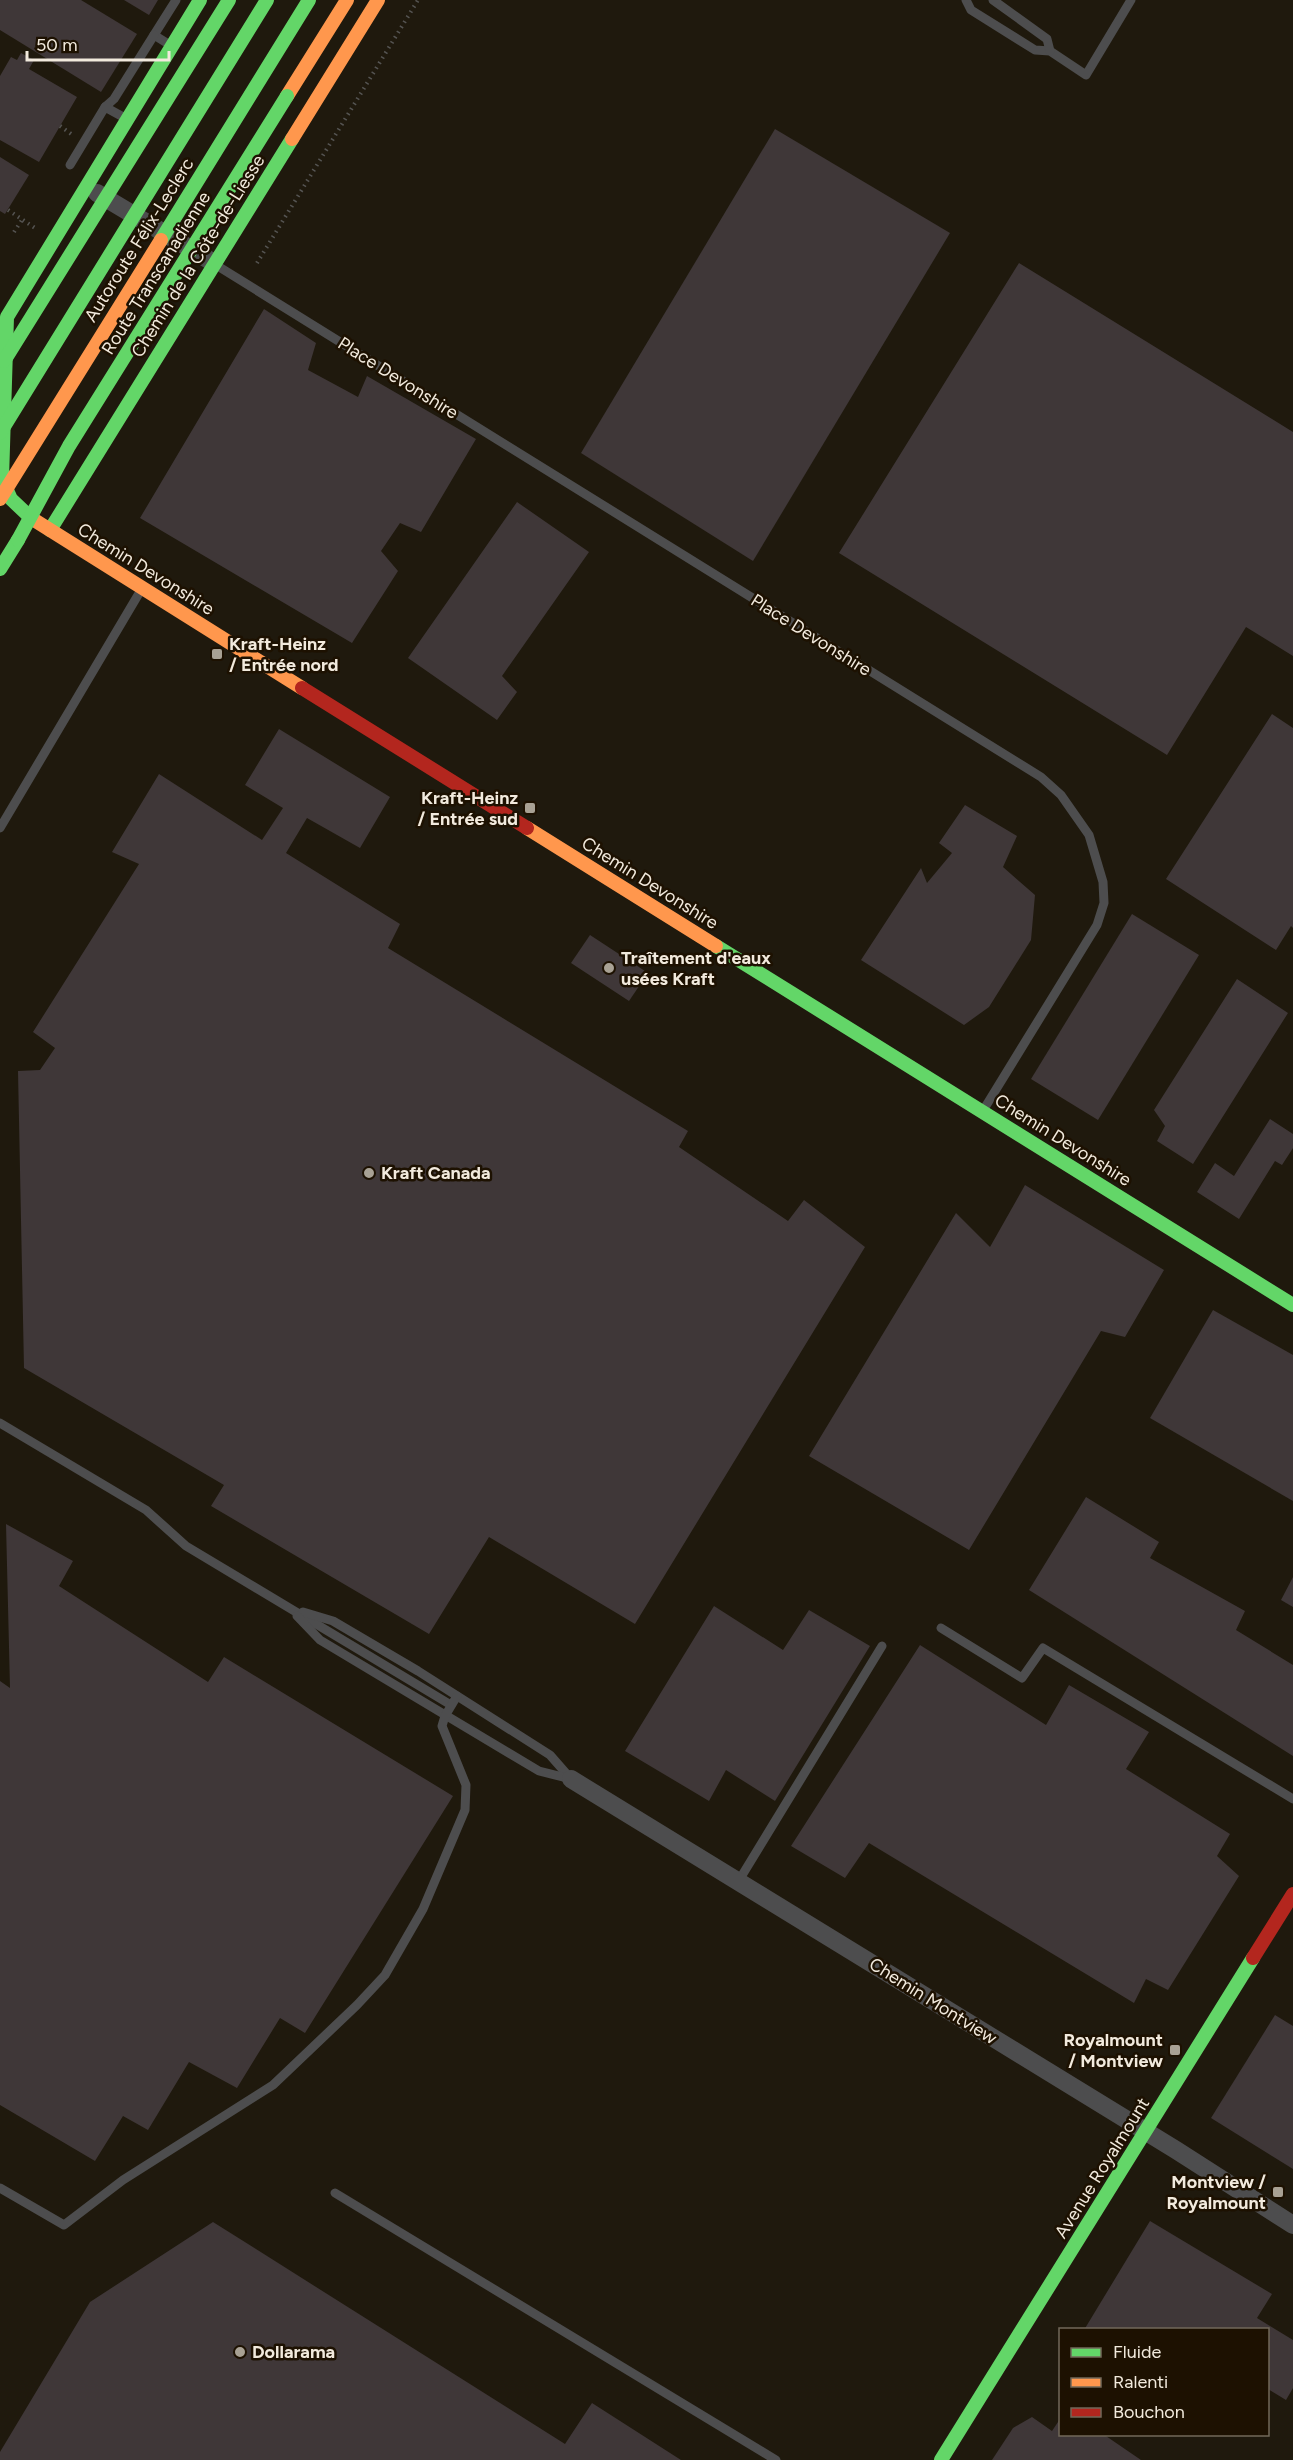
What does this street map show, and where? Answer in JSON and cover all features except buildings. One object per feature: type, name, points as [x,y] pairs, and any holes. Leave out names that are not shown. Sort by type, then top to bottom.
[{"type":"main road","points":[[86,186],[199,0]]},
{"type":"main road","points":[[0,367],[229,0]]},
{"type":"main road","name":"Autoroute Félix-Leclerc","points":[[0,433],[267,0]]},
{"type":"main road","name":"Autoroute Félix-Leclerc","points":[[0,499],[309,0]]},
{"type":"main road","name":"Route Transcanadienne","points":[[0,569],[69,446],[347,0]]},
{"type":"main road","name":"Chemin de la Côte-de-Liesse","points":[[50,531],[378,0]]},
{"type":"main road","name":"Chemin Devonshire","points":[[86,186],[11,308],[5,326],[2,479],[11,501],[25,514],[1293,1305]]},
{"type":"main road","name":"Avenue Royalmount","points":[[941,2460],[1293,1894]]},
{"type":"street","points":[[86,186],[214,263]]},
{"type":"street","name":"Chemin Montview","points":[[571,1779],[1146,2131],[1293,2225]]},
{"type":"lane","points":[[70,165],[105,107],[114,99],[176,0]]},
{"type":"lane","points":[[966,0],[971,10],[1035,50],[1050,51],[1086,75],[1131,0]]},
{"type":"lane","points":[[993,0],[1047,39],[1050,51]]},
{"type":"lane","points":[[154,35],[172,46]]},
{"type":"lane","points":[[105,107],[128,120]]},
{"type":"lane","name":"Place Devonshire","points":[[214,263],[1041,777],[1061,795],[1089,835],[1104,882],[1104,903],[1097,925],[982,1111]]},
{"type":"lane","points":[[0,828],[142,588]]},
{"type":"lane","points":[[0,1423],[146,1510],[186,1546],[451,1705]]},
{"type":"lane","points":[[288,1608],[333,1621],[550,1755],[571,1779]]},
{"type":"lane","points":[[288,1608],[320,1640],[445,1716],[539,1771],[571,1779]]},
{"type":"lane","points":[[941,1629],[1023,1678],[1043,1648],[1293,1799]]},
{"type":"lane","points":[[738,1882],[882,1646]]},
{"type":"lane","points":[[0,2188],[64,2225],[123,2180],[273,2085],[374,1988],[390,1968],[418,1920],[465,1810],[466,1785],[442,1726],[457,1696]]},
{"type":"lane","points":[[336,2193],[776,2460]]},
{"type":"path","points":[[257,264],[418,0]]},
{"type":"path","points":[[8,210],[41,232]]},
{"type":"path","points":[[14,232],[22,220]]},
{"type":"traffic: fast","points":[[31,518],[11,499],[2,479],[7,317],[200,0]]},
{"type":"traffic: fast","points":[[4,361],[229,0]]},
{"type":"traffic: fast","points":[[0,433],[267,0]]},
{"type":"traffic: fast","points":[[161,240],[309,0]]},
{"type":"traffic: fast","points":[[18,540],[69,446],[287,96]]},
{"type":"traffic: fast","points":[[50,530],[292,139]]},
{"type":"traffic: fast","points":[[0,569],[18,540]]},
{"type":"traffic: fast","points":[[716,946],[1293,1305]]},
{"type":"traffic: fast","points":[[941,2460],[1253,1958]]},
{"type":"traffic: slow","points":[[287,96],[347,0]]},
{"type":"traffic: slow","points":[[292,139],[378,0]]},
{"type":"traffic: slow","points":[[0,499],[161,240]]},
{"type":"traffic: slow","points":[[31,518],[302,688]]},
{"type":"traffic: slow","points":[[527,828],[716,946]]},
{"type":"traffic: jam","points":[[302,688],[527,828]]},
{"type":"traffic: jam","points":[[1253,1958],[1293,1894]]},
{"type":"place","name":"Kraft-Heinz / Entrée nord","points":[[217,654]]},
{"type":"place","name":"Kraft-Heinz / Entrée sud","points":[[530,808]]},
{"type":"place","name":"Traîtement d'eaux usées Kraft","points":[[609,968]]},
{"type":"place","name":"Kraft Canada","points":[[369,1173]]},
{"type":"place","name":"Royalmount / Montview","points":[[1175,2050]]},
{"type":"place","name":"Montview / Royalmount","points":[[1278,2192]]},
{"type":"place","name":"Dollarama","points":[[240,2352]]}]
